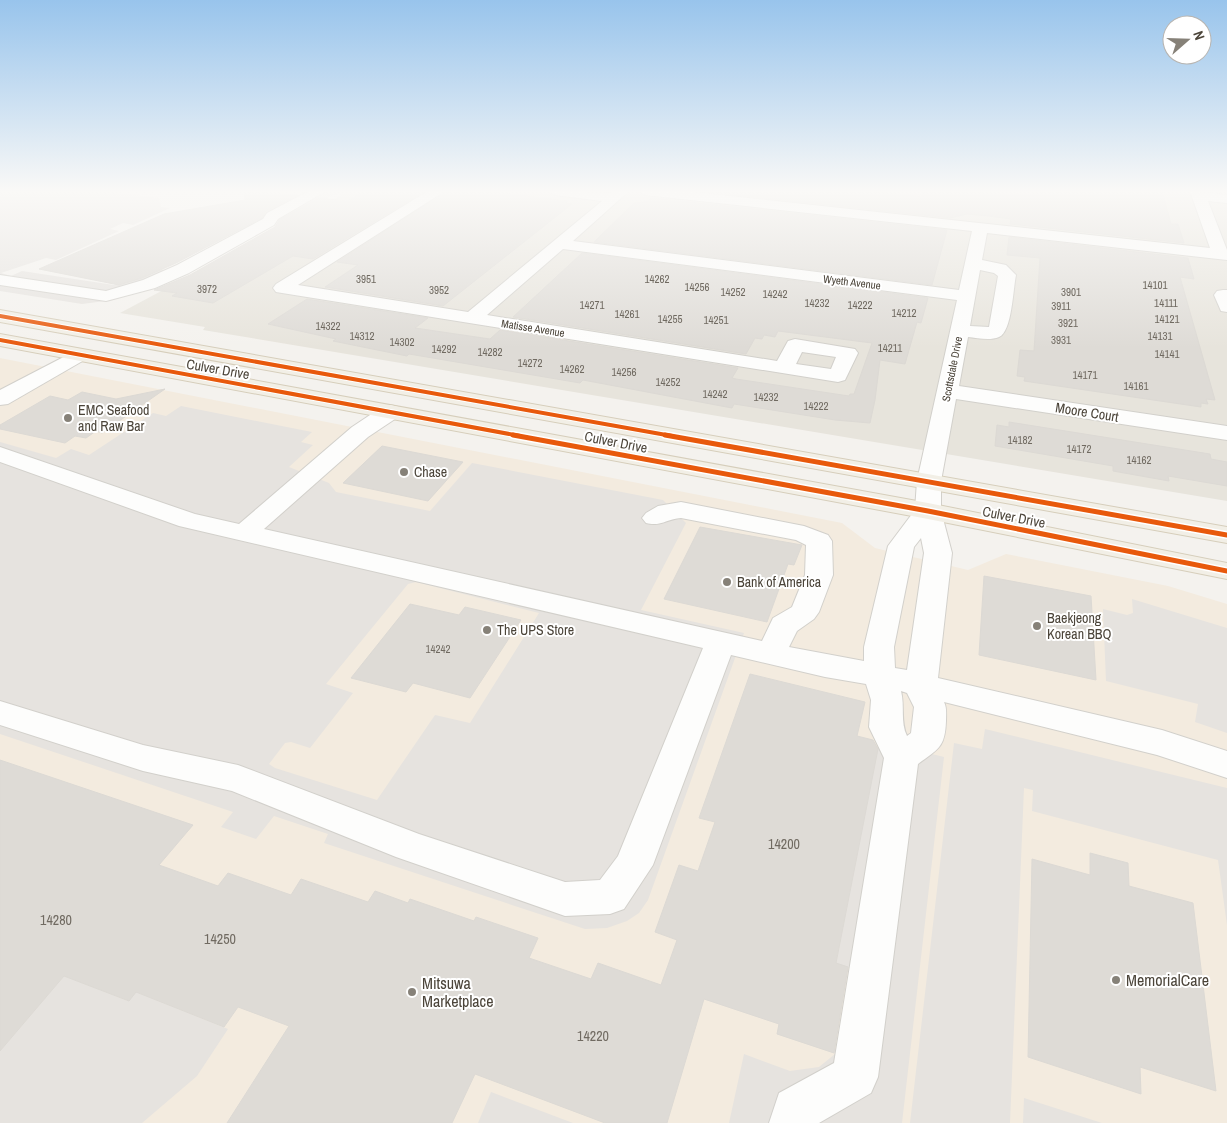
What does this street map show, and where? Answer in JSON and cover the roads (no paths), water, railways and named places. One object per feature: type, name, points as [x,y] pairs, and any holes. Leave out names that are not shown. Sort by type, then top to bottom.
[{"type":"main road","name":"Culver Drive","points":[[0,316],[929,480],[1227,535]]},
{"type":"main road","name":"Culver Drive","points":[[0,340],[928,512],[1227,571]]},
{"type":"main road","points":[[390,412],[407,404],[425,402],[515,415],[548,413]]},
{"type":"street","points":[[0,280],[106,296],[149,284],[183,269],[230,243]]},
{"type":"street","name":"Matisse Avenue","points":[[354,243],[282,288],[784,368]]},
{"type":"street","name":"Scottsdale Drive","points":[[921,687],[938,553],[928,512],[929,480],[977,243]]},
{"type":"street","points":[[1124,243],[1223,254]]},
{"type":"street","points":[[472,318],[560,244]]},
{"type":"street","name":"Wyeth Avenue","points":[[560,244],[967,296]]},
{"type":"street","points":[[960,331],[993,333],[998,330],[1007,275],[1000,269],[973,264]]},
{"type":"street","points":[[1227,295],[1223,295],[1227,307]]},
{"type":"street","points":[[0,399],[79,355]]},
{"type":"street","name":"Moore Court","points":[[948,391],[1227,433]]},
{"type":"street","points":[[245,532],[360,432],[390,412]]},
{"type":"street","points":[[0,454],[188,520],[771,654],[825,666],[880,675],[921,687],[1162,743],[1227,765]]},
{"type":"street","points":[[655,518],[667,511],[681,510],[804,534],[819,541],[817,558],[799,573],[784,610],[784,625],[771,654]]},
{"type":"street","points":[[793,1123],[796,1110],[855,1077],[901,758],[886,726],[887,700],[880,675],[879,648],[901,546],[928,512]]},
{"type":"street","points":[[0,713],[143,758],[238,779],[410,846],[565,899],[610,896],[634,865],[721,642]]},
{"type":"street","points":[[901,758],[928,739],[930,707],[921,687]]},
{"type":"place","name":"EMC Seafood and Raw Bar","points":[[68,418]]},
{"type":"place","name":"Chase","points":[[404,472]]},
{"type":"place","name":"Bank of America","points":[[727,582]]},
{"type":"place","name":"Baekjeong Korean BBQ","points":[[1037,626]]},
{"type":"place","name":"The UPS Store","points":[[487,630]]},
{"type":"place","name":"MemorialCare","points":[[1116,980]]},
{"type":"place","name":"Mitsuwa Marketplace","points":[[412,992]]}]
